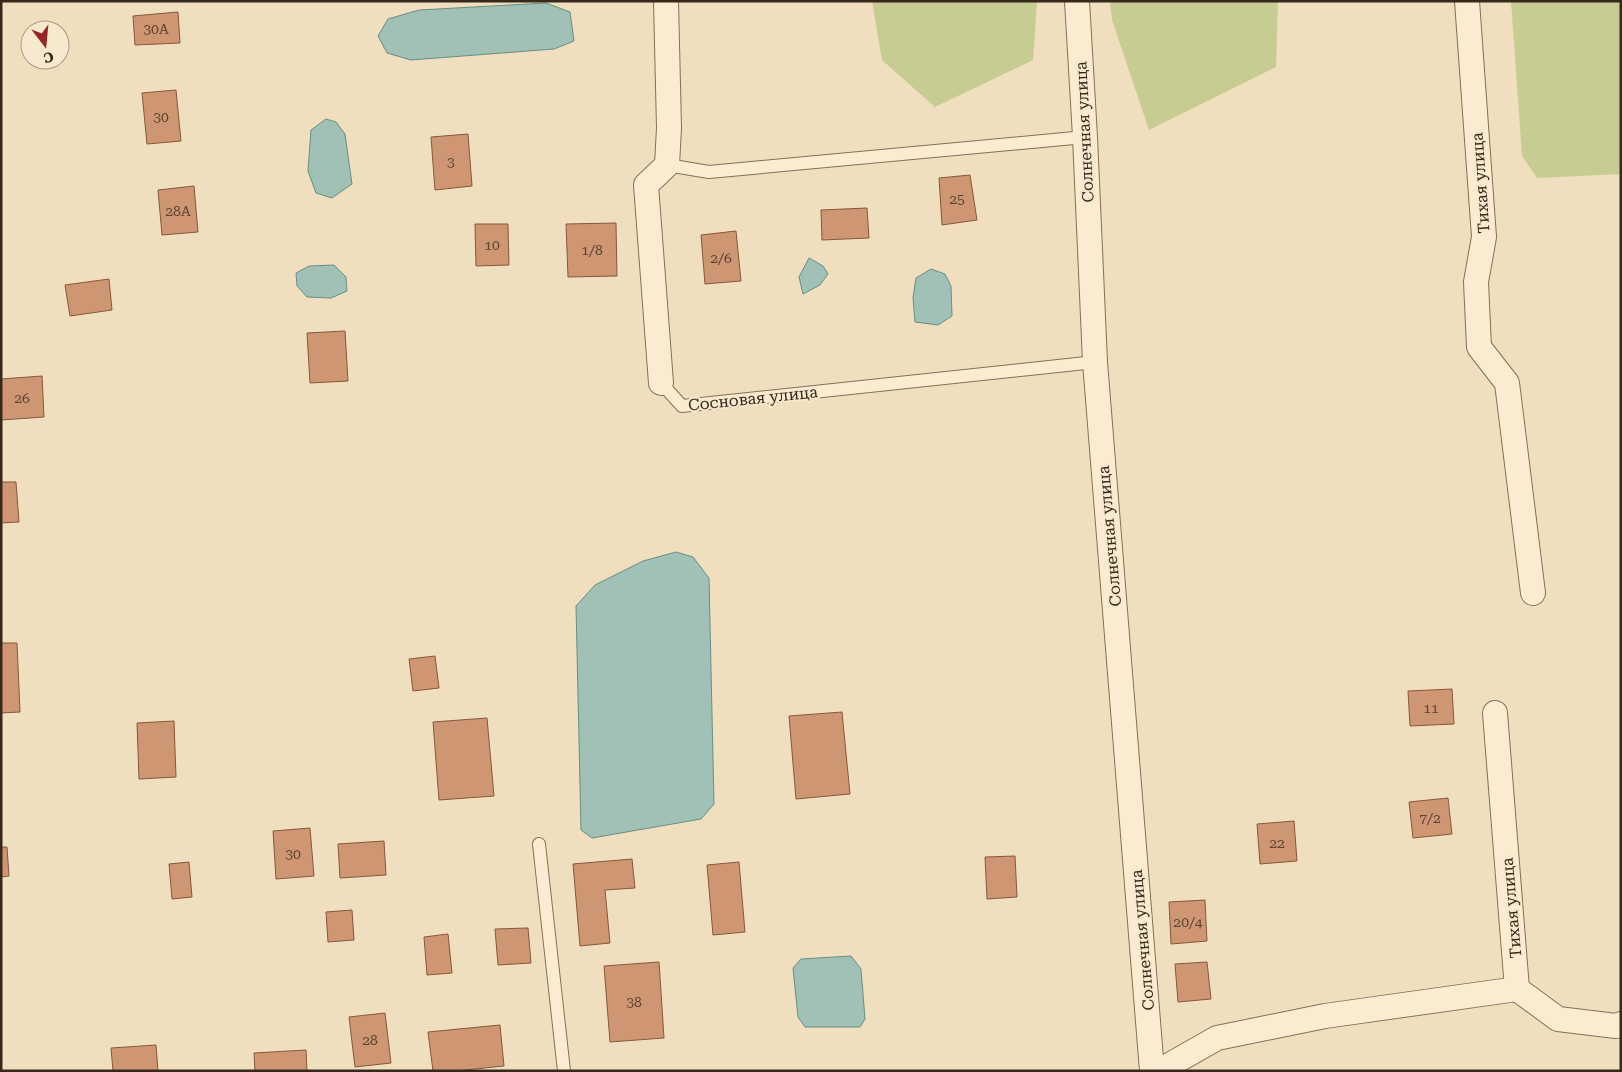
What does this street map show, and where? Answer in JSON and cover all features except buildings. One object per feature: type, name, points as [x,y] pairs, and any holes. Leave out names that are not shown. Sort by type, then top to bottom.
[{"type":"street","points":[[666,1],[670,128],[667,166]]},
{"type":"street","name":"Солнечная улица","points":[[1077,1],[1095,362],[1152,1071]]},
{"type":"street","name":"Тихая улица","points":[[1467,1],[1484,237],[1476,282],[1479,347],[1507,383],[1533,592]]},
{"type":"street","name":"Сосновая улица","points":[[661,383],[646,185],[667,166]]},
{"type":"street","name":"Тихая улица","points":[[1495,713],[1518,989]]},
{"type":"street","points":[[1159,1071],[1217,1038],[1325,1016],[1518,989],[1558,1019],[1616,1026],[1621,1024]]},
{"type":"lane","points":[[667,166],[709,172],[1085,137]]},
{"type":"lane","name":"Сосновая улица","points":[[661,383],[682,406],[1095,362]]},
{"type":"lane","points":[[539,844],[564,1071]]},
{"type":"green space","points":[[872,1],[1037,1],[1033,60],[935,107],[882,60]]},
{"type":"green space","points":[[1110,1],[1278,1],[1276,67],[1149,130],[1112,20]]},
{"type":"green space","points":[[1511,1],[1621,1],[1621,174],[1537,178],[1522,156]]},
{"type":"water","points":[[546,3],[570,12],[574,41],[554,49],[411,60],[387,53],[378,36],[388,19],[419,10]]},
{"type":"water","points":[[326,119],[336,122],[345,134],[352,184],[332,198],[316,193],[308,171],[311,130]]},
{"type":"water","points":[[809,258],[823,266],[828,274],[820,285],[803,294],[799,277]]},
{"type":"water","points":[[334,265],[346,277],[347,291],[331,298],[307,297],[297,286],[296,273],[309,266]]},
{"type":"water","points":[[931,269],[945,274],[951,286],[952,316],[938,325],[915,322],[913,298],[916,278]]},
{"type":"water","points":[[676,552],[693,557],[709,578],[714,804],[701,819],[592,838],[581,830],[576,606],[595,585],[643,561]]},
{"type":"water","points":[[851,956],[861,969],[865,1019],[860,1027],[805,1027],[798,1017],[793,968],[801,959]]}]
